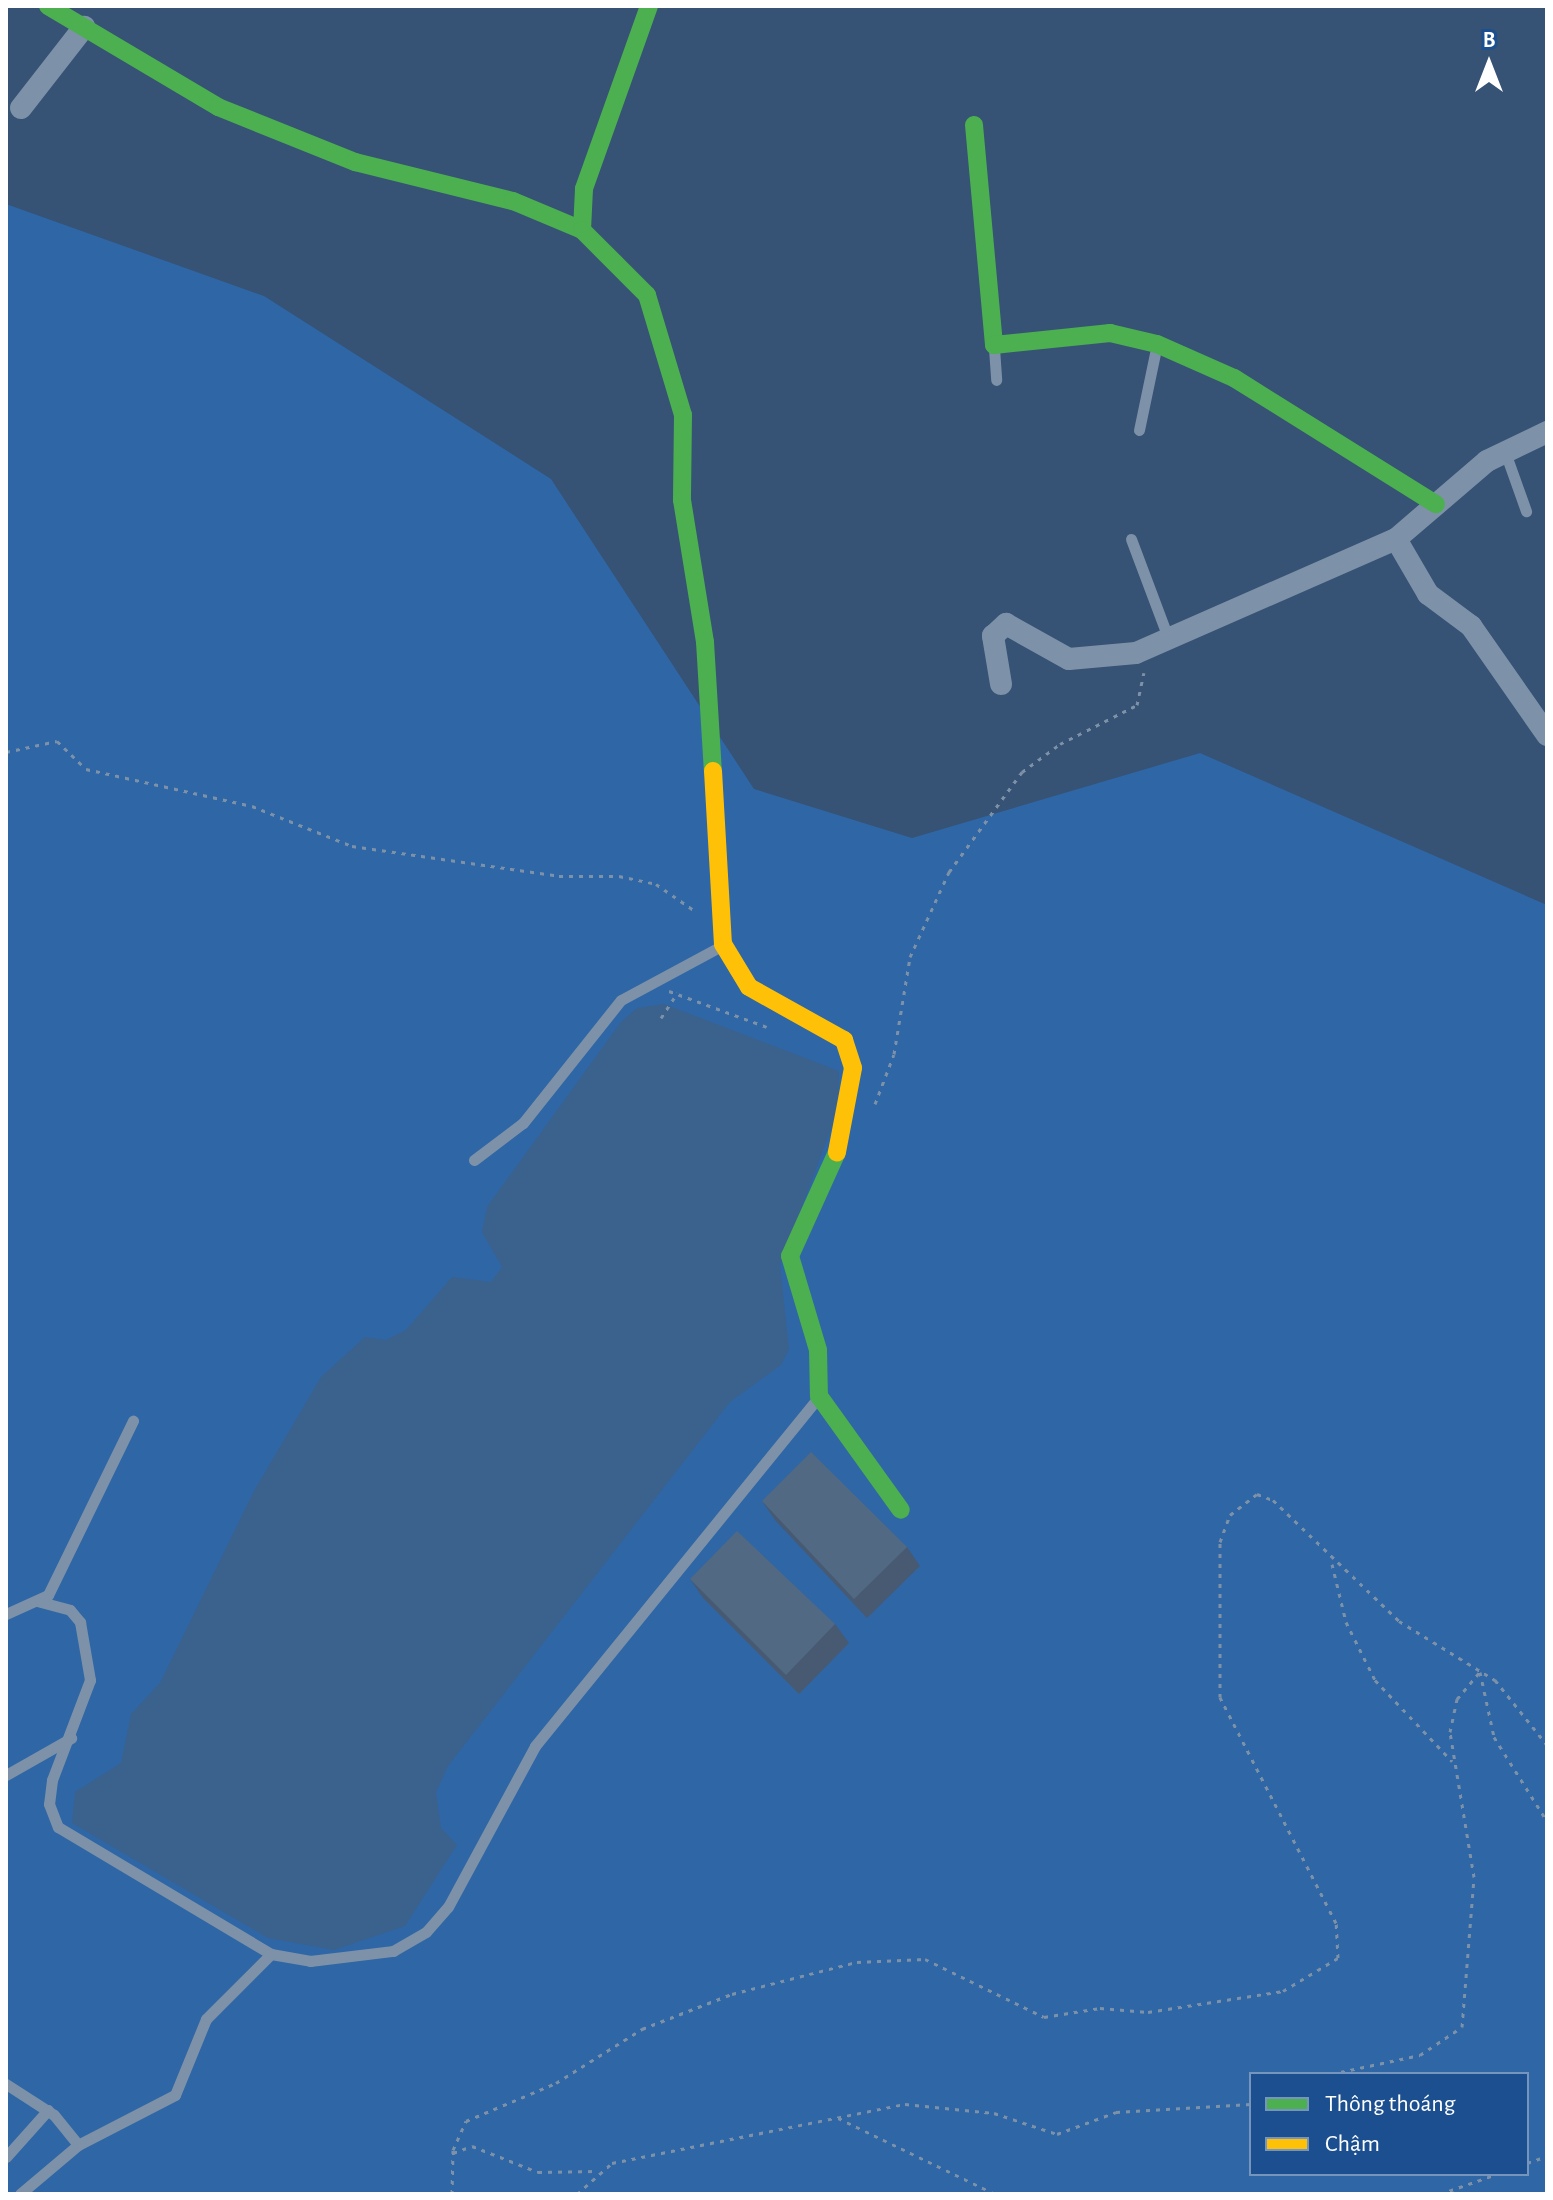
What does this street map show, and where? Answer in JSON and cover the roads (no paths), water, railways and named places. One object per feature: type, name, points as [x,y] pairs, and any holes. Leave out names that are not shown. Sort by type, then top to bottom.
[{"type":"street","points":[[48,6],[218,107],[274,131],[355,162],[513,201],[582,230],[647,295],[683,415],[682,500],[705,642],[723,944],[749,987],[844,1040],[853,1068],[846,1131],[790,1256],[818,1350],[819,1396],[901,1510]]},
{"type":"street","points":[[582,230],[584,189],[649,6]]},
{"type":"street","points":[[21,108],[84,27]]},
{"type":"street","points":[[974,125],[994,345],[1110,333],[1157,344],[1234,378],[1436,504]]},
{"type":"street","points":[[1001,684],[993,636],[1006,624],[1069,659],[1093,662],[1145,650],[1396,539],[1436,504],[1505,452],[1547,432]]},
{"type":"street","points":[[1396,539],[1428,594],[1471,626],[1547,735]]},
{"type":"lane","points":[[1139,430],[1157,344]]},
{"type":"lane","points":[[994,345],[996,380]]},
{"type":"lane","points":[[1505,452],[1526,511]]},
{"type":"lane","points":[[1131,539],[1169,640]]},
{"type":"lane","points":[[474,1160],[523,1123],[637,988],[723,944]]},
{"type":"lane","points":[[37,1601],[70,1610],[80,1622],[90,1680],[72,1737],[52,1780],[49,1804],[58,1827],[271,1954],[310,1961],[393,1951],[426,1932],[480,1856],[535,1746],[819,1396]]},
{"type":"lane","points":[[6,1614],[37,1601],[57,1581],[133,1421]]},
{"type":"lane","points":[[6,1775],[72,1737]]},
{"type":"lane","points":[[20,2194],[78,2145],[175,2095],[206,2019],[271,1954]]},
{"type":"lane","points":[[6,2084],[48,2110],[78,2145]]},
{"type":"lane","points":[[6,2157],[48,2110]]}]
